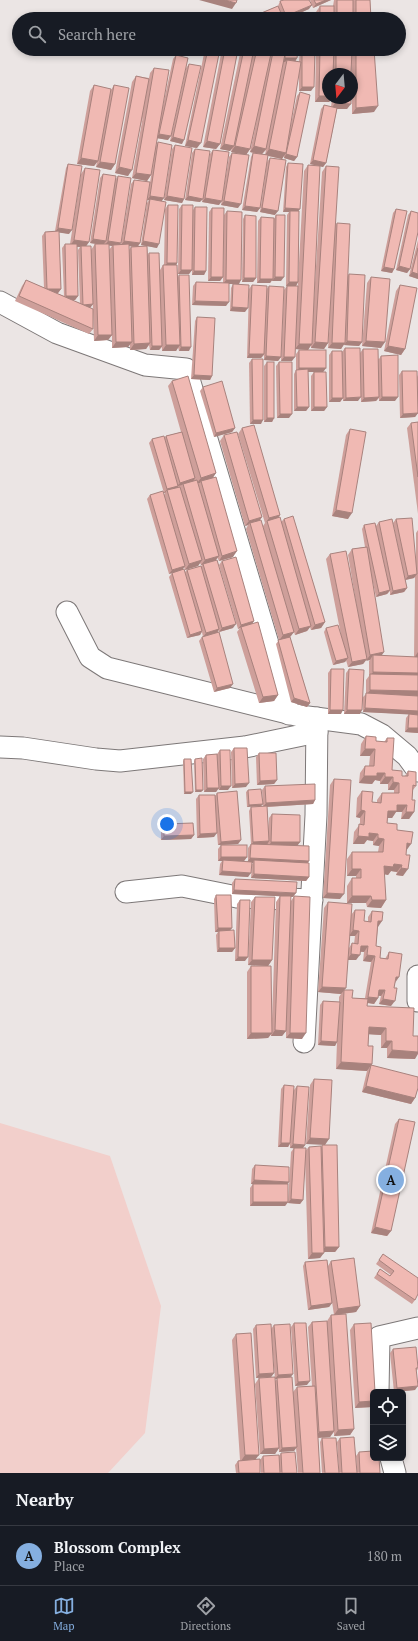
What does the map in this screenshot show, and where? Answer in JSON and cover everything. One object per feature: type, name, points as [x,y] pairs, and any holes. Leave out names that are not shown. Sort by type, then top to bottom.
[{"type":"street","points":[[1,301],[57,333],[145,365],[186,369],[289,714]]},
{"type":"street","points":[[67,612],[90,657],[107,668],[289,714],[317,725]]},
{"type":"street","points":[[0,747],[23,748],[96,759],[120,761],[245,747],[317,725],[361,724],[382,735],[397,747],[407,756],[418,771]]},
{"type":"street","points":[[304,1042],[316,815],[317,725]]},
{"type":"street","points":[[126,892],[182,886],[237,897],[312,900]]},
{"type":"street","points":[[418,976],[418,1001]]},
{"type":"street","points":[[378,1389],[379,1337],[418,1328]]},
{"type":"street","points":[[392,1461],[395,1473]]},
{"type":"shaded area","points":[[0,1123],[110,1156],[161,1306],[145,1433],[108,1473],[0,1473]]},
{"type":"building","points":[[225,0],[237,0],[236,3]]},
{"type":"building","points":[[309,0],[312,5],[295,12],[284,12],[280,1]]},
{"type":"building","points":[[314,0],[326,0],[316,4]]},
{"type":"building","points":[[337,0],[353,0],[353,12],[337,12]]},
{"type":"building","points":[[356,0],[370,0],[371,12],[356,12]]},
{"type":"building","points":[[278,6],[280,12],[264,12]]},
{"type":"building","points":[[320,6],[334,6],[334,12],[320,12]]},
{"type":"building","points":[[176,56],[188,58],[171,136],[159,134]]},
{"type":"building","points":[[206,56],[219,56],[201,143],[188,140]]},
{"type":"building","points":[[224,56],[237,56],[220,144],[207,141]]},
{"type":"building","points":[[243,56],[253,56],[234,146],[224,144]]},
{"type":"building","points":[[255,56],[270,56],[250,149],[235,146]]},
{"type":"building","points":[[272,56],[285,56],[266,149],[254,146]]},
{"type":"building","points":[[285,56],[297,56],[297,58],[285,58]]},
{"type":"building","points":[[302,56],[315,56],[314,87],[302,87]]},
{"type":"building","points":[[320,56],[334,56],[333,68],[322,68],[322,96],[319,96]]},
{"type":"building","points":[[336,56],[352,56],[351,68],[336,68]]},
{"type":"building","points":[[356,56],[374,56],[378,106],[356,108],[356,104],[358,104],[358,68],[356,68]]},
{"type":"building","points":[[287,60],[301,62],[286,153],[269,149]]},
{"type":"building","points":[[189,64],[201,66],[184,140],[173,137]]},
{"type":"building","points":[[154,68],[169,70],[151,175],[136,173]]},
{"type":"building","points":[[136,76],[149,79],[132,170],[119,167]]},
{"type":"building","points":[[94,85],[111,89],[98,161],[81,158]]},
{"type":"building","points":[[114,85],[129,88],[115,164],[100,162]]},
{"type":"building","points":[[300,92],[310,95],[297,157],[286,154]]},
{"type":"building","points":[[324,105],[337,108],[326,163],[313,160]]},
{"type":"building","points":[[158,142],[172,145],[164,198],[150,196]]},
{"type":"building","points":[[175,145],[192,148],[184,199],[167,196]]},
{"type":"building","points":[[195,149],[210,151],[203,199],[188,196]]},
{"type":"building","points":[[213,150],[229,152],[222,201],[205,198]]},
{"type":"building","points":[[232,153],[249,155],[241,204],[224,201]]},
{"type":"building","points":[[253,153],[268,155],[260,208],[245,206]]},
{"type":"building","points":[[270,158],[286,160],[278,211],[262,208]]},
{"type":"building","points":[[288,163],[303,164],[300,209],[285,208]]},
{"type":"building","points":[[68,164],[82,166],[72,230],[58,228]]},
{"type":"building","points":[[308,165],[320,166],[312,344],[299,344]]},
{"type":"building","points":[[326,166],[339,167],[328,343],[315,342]]},
{"type":"building","points":[[85,168],[100,170],[89,242],[74,240]]},
{"type":"building","points":[[103,174],[116,176],[106,241],[93,239]]},
{"type":"building","points":[[118,176],[131,178],[121,243],[108,241]]},
{"type":"building","points":[[134,180],[150,182],[140,243],[124,241]]},
{"type":"building","points":[[150,199],[166,202],[159,244],[143,241]]},
{"type":"building","points":[[168,205],[178,205],[177,263],[167,263]]},
{"type":"building","points":[[182,205],[193,205],[192,270],[181,270]]},
{"type":"building","points":[[195,207],[207,207],[206,271],[194,271]]},
{"type":"building","points":[[212,208],[224,208],[223,277],[211,277]]},
{"type":"building","points":[[396,209],[407,211],[394,269],[384,267]]},
{"type":"building","points":[[227,211],[242,212],[241,280],[226,280]]},
{"type":"building","points":[[290,211],[299,211],[298,282],[289,282]]},
{"type":"building","points":[[411,211],[418,213],[418,232],[410,269],[399,266]]},
{"type":"building","points":[[245,215],[256,216],[256,278],[244,278]]},
{"type":"building","points":[[276,215],[285,215],[284,277],[275,277]]},
{"type":"building","points":[[261,217],[274,218],[273,279],[260,279]]},
{"type":"building","points":[[337,223],[350,224],[345,343],[332,343]]},
{"type":"building","points":[[59,231],[61,289],[47,289],[45,232]]},
{"type":"building","points":[[65,244],[77,244],[78,296],[66,296]]},
{"type":"building","points":[[95,244],[109,244],[112,335],[98,335]]},
{"type":"building","points":[[129,244],[132,342],[116,342],[113,245]]},
{"type":"building","points":[[81,246],[91,246],[93,304],[83,305]]},
{"type":"building","points":[[147,246],[150,343],[134,344],[131,247]]},
{"type":"building","points":[[418,248],[418,274],[412,272]]},
{"type":"building","points":[[149,253],[159,253],[162,346],[152,346]]},
{"type":"building","points":[[163,265],[177,265],[180,345],[166,345]]},
{"type":"building","points":[[349,274],[365,275],[362,342],[347,341]]},
{"type":"building","points":[[179,275],[189,275],[191,347],[181,347]]},
{"type":"building","points":[[371,277],[390,279],[385,342],[366,341]]},
{"type":"building","points":[[26,280],[93,309],[93,329],[19,296]]},
{"type":"building","points":[[196,282],[229,283],[229,302],[195,301]]},
{"type":"building","points":[[233,284],[249,285],[248,308],[232,307]]},
{"type":"building","points":[[252,285],[267,286],[264,354],[249,354]]},
{"type":"building","points":[[400,285],[417,288],[405,349],[388,346]]},
{"type":"building","points":[[269,286],[284,287],[281,357],[266,356]]},
{"type":"building","points":[[287,286],[298,286],[295,357],[284,357]]},
{"type":"building","points":[[197,317],[215,318],[212,376],[194,375]]},
{"type":"building","points":[[345,348],[360,348],[361,397],[346,398]]},
{"type":"building","points":[[363,349],[378,349],[379,397],[364,398]]},
{"type":"building","points":[[299,350],[326,350],[326,368],[299,368]]},
{"type":"building","points":[[332,351],[342,351],[343,398],[332,398]]},
{"type":"building","points":[[398,355],[398,397],[382,397],[381,356]]},
{"type":"building","points":[[252,359],[263,359],[263,420],[253,420]]},
{"type":"building","points":[[267,362],[274,362],[274,418],[267,418]]},
{"type":"building","points":[[279,362],[292,362],[292,414],[280,414]]},
{"type":"building","points":[[308,369],[309,407],[297,407],[296,370]]},
{"type":"building","points":[[402,371],[417,371],[418,413],[403,414]]},
{"type":"building","points":[[314,372],[326,372],[327,407],[314,407]]},
{"type":"building","points":[[188,376],[216,473],[201,478],[172,381]]},
{"type":"building","points":[[222,381],[235,428],[216,433],[203,387]]},
{"type":"building","points":[[418,422],[418,477],[411,423]]},
{"type":"building","points":[[254,425],[280,515],[269,518],[242,428]]},
{"type":"building","points":[[350,429],[366,432],[352,513],[336,510]]},
{"type":"building","points":[[182,432],[195,478],[180,483],[166,436]]},
{"type":"building","points":[[237,432],[262,517],[249,521],[224,435]]},
{"type":"building","points":[[164,436],[178,486],[167,489],[152,439]]},
{"type":"building","points":[[216,477],[237,551],[222,556],[201,481]]},
{"type":"building","points":[[197,480],[219,556],[205,560],[183,484]]},
{"type":"building","points":[[180,487],[202,560],[189,564],[167,490]]},
{"type":"building","points":[[163,491],[185,566],[172,570],[150,495]]},
{"type":"building","points":[[293,516],[325,622],[315,625],[284,519]]},
{"type":"building","points":[[280,517],[311,626],[299,629],[267,521]]},
{"type":"building","points":[[412,518],[417,574],[408,576],[396,519]]},
{"type":"building","points":[[392,519],[407,588],[393,591],[379,522]]},
{"type":"building","points":[[261,520],[294,632],[283,635],[250,523]]},
{"type":"building","points":[[375,523],[390,590],[379,593],[364,525]]},
{"type":"building","points":[[367,547],[384,652],[370,655],[352,549]]},
{"type":"building","points":[[346,551],[367,659],[352,662],[330,554]]},
{"type":"building","points":[[236,557],[254,621],[241,625],[222,561]]},
{"type":"building","points":[[217,560],[236,624],[222,628],[203,564]]},
{"type":"building","points":[[201,566],[219,629],[206,633],[187,570]]},
{"type":"building","points":[[184,569],[202,631],[190,635],[172,573]]},
{"type":"building","points":[[258,622],[278,695],[263,697],[241,627]]},
{"type":"building","points":[[338,625],[348,658],[336,661],[326,628]]},
{"type":"building","points":[[219,632],[233,684],[217,688],[202,637]]},
{"type":"building","points":[[290,637],[310,703],[294,698],[278,640]]},
{"type":"building","points":[[373,655],[418,657],[418,673],[373,672]]},
{"type":"building","points":[[331,669],[344,669],[343,710],[330,710]]},
{"type":"building","points":[[349,669],[364,670],[362,710],[347,710]]},
{"type":"building","points":[[370,674],[418,675],[418,691],[370,690]]},
{"type":"building","points":[[366,693],[418,696],[418,711],[365,708]]},
{"type":"building","points":[[409,714],[418,715],[418,728],[408,728]]},
{"type":"building","points":[[366,736],[376,737],[376,741],[387,742],[387,738],[394,738],[392,770],[402,771],[402,776],[408,776],[408,771],[416,772],[416,786],[413,785],[412,800],[415,800],[414,812],[406,812],[407,805],[397,805],[397,811],[388,811],[387,823],[397,824],[397,830],[413,832],[411,844],[407,843],[406,855],[410,855],[408,869],[401,868],[402,865],[394,864],[393,867],[384,866],[386,900],[372,900],[371,896],[352,896],[352,878],[361,878],[361,869],[352,869],[352,852],[383,852],[384,839],[378,838],[378,834],[369,833],[369,837],[358,836],[359,824],[364,825],[365,811],[361,810],[362,791],[373,792],[372,802],[381,803],[382,793],[399,793],[399,783],[393,782],[393,777],[385,777],[385,773],[377,773],[377,776],[364,776],[365,766],[374,766],[375,749],[365,749]]},
{"type":"building","points":[[234,748],[247,748],[249,783],[235,784]]},
{"type":"building","points":[[220,750],[230,750],[231,786],[221,786]]},
{"type":"building","points":[[259,753],[276,753],[277,780],[260,781]]},
{"type":"building","points":[[217,754],[219,788],[207,788],[206,755]]},
{"type":"building","points":[[202,758],[203,790],[196,790],[195,759]]},
{"type":"building","points":[[184,759],[191,759],[193,792],[185,792]]},
{"type":"building","points":[[334,779],[351,780],[344,894],[327,893]]},
{"type":"building","points":[[315,784],[315,800],[266,803],[265,786]]},
{"type":"building","points":[[261,789],[263,804],[249,805],[248,790]]},
{"type":"building","points":[[237,791],[241,840],[221,842],[217,793]]},
{"type":"building","points":[[199,795],[215,795],[217,833],[200,834]]},
{"type":"building","points":[[267,806],[269,841],[253,842],[251,807]]},
{"type":"building","points":[[272,814],[300,815],[300,842],[271,842]]},
{"type":"building","points":[[193,823],[194,835],[164,836],[164,824]]},
{"type":"building","points":[[251,844],[309,846],[309,861],[250,858]]},
{"type":"building","points":[[221,845],[247,845],[247,857],[221,857]]},
{"type":"building","points":[[223,860],[252,862],[251,873],[222,871]]},
{"type":"building","points":[[254,860],[309,863],[309,877],[254,874]]},
{"type":"building","points":[[235,879],[297,882],[296,893],[234,890]]},
{"type":"building","points":[[216,895],[231,895],[232,928],[218,928]]},
{"type":"building","points":[[280,896],[291,896],[286,1031],[275,1030]]},
{"type":"building","points":[[294,896],[310,897],[306,1033],[290,1033]]},
{"type":"building","points":[[255,897],[275,897],[272,960],[252,960]]},
{"type":"building","points":[[240,900],[250,900],[248,957],[238,957]]},
{"type":"building","points":[[328,902],[352,904],[346,988],[322,987]]},
{"type":"building","points":[[355,910],[365,910],[364,921],[371,922],[372,911],[383,912],[382,921],[378,921],[376,946],[381,947],[380,958],[388,959],[389,952],[402,954],[399,977],[396,977],[394,988],[397,988],[395,1001],[383,999],[385,990],[379,990],[378,998],[368,997],[375,956],[367,955],[368,946],[361,946],[360,955],[351,954],[352,943],[358,944],[359,931],[353,930]]},
{"type":"building","points":[[234,930],[235,948],[219,948],[219,931]]},
{"type":"building","points":[[251,966],[271,966],[272,1033],[251,1033]]},
{"type":"building","points":[[344,990],[353,990],[352,998],[368,999],[367,1006],[414,1008],[413,1036],[418,1036],[418,1052],[392,1050],[392,1041],[386,1041],[386,1028],[369,1027],[368,1046],[373,1046],[372,1064],[341,1062]]},
{"type":"building","points":[[323,1001],[340,1002],[337,1042],[321,1041]]},
{"type":"building","points":[[371,1065],[418,1077],[418,1088],[415,1098],[366,1086]]},
{"type":"building","points":[[314,1079],[332,1080],[329,1139],[310,1138]]},
{"type":"building","points":[[284,1085],[294,1086],[290,1143],[281,1143]]},
{"type":"building","points":[[297,1086],[309,1087],[305,1145],[293,1144]]},
{"type":"building","points":[[399,1119],[415,1122],[391,1231],[375,1227]]},
{"type":"building","points":[[322,1145],[337,1145],[339,1247],[325,1247]]},
{"type":"building","points":[[321,1146],[324,1253],[312,1253],[309,1147]]},
{"type":"building","points":[[294,1148],[306,1148],[303,1200],[291,1199]]},
{"type":"building","points":[[255,1165],[289,1167],[289,1182],[254,1180]]},
{"type":"building","points":[[253,1184],[288,1184],[288,1202],[253,1202]]},
{"type":"building","points":[[383,1254],[418,1278],[418,1294],[415,1300],[377,1274],[380,1269],[390,1276],[394,1271],[379,1260]]},
{"type":"building","points":[[354,1258],[360,1306],[338,1309],[331,1261]]},
{"type":"building","points":[[327,1260],[332,1303],[311,1306],[305,1262]]},
{"type":"building","points":[[346,1314],[354,1429],[338,1430],[331,1315]]},
{"type":"building","points":[[327,1321],[334,1431],[319,1432],[312,1322]]},
{"type":"building","points":[[294,1323],[306,1323],[310,1381],[298,1382]]},
{"type":"building","points":[[371,1323],[375,1389],[370,1389],[370,1401],[359,1402],[354,1324]]},
{"type":"building","points":[[271,1324],[274,1373],[259,1374],[256,1325]]},
{"type":"building","points":[[290,1324],[293,1374],[278,1375],[274,1325]]},
{"type":"building","points":[[251,1333],[259,1455],[245,1455],[236,1334]]},
{"type":"building","points":[[416,1347],[418,1386],[397,1388],[393,1349]]},
{"type":"building","points":[[275,1377],[279,1448],[264,1449],[259,1378]]},
{"type":"building","points":[[292,1377],[297,1447],[282,1448],[277,1378]]},
{"type":"building","points":[[315,1386],[320,1473],[303,1473],[297,1387]]},
{"type":"building","points":[[354,1437],[357,1473],[342,1473],[340,1438]]},
{"type":"building","points":[[322,1438],[336,1438],[339,1473],[325,1473]]},
{"type":"building","points":[[370,1451],[370,1461],[379,1461],[380,1473],[360,1473],[359,1452]]},
{"type":"building","points":[[295,1452],[297,1473],[282,1473],[281,1453]]},
{"type":"building","points":[[279,1455],[280,1473],[264,1473],[263,1456]]},
{"type":"building","points":[[260,1459],[260,1473],[239,1473],[238,1461]]},
{"type":"place","name":"Blossom Complex","points":[[391,1180]]}]
